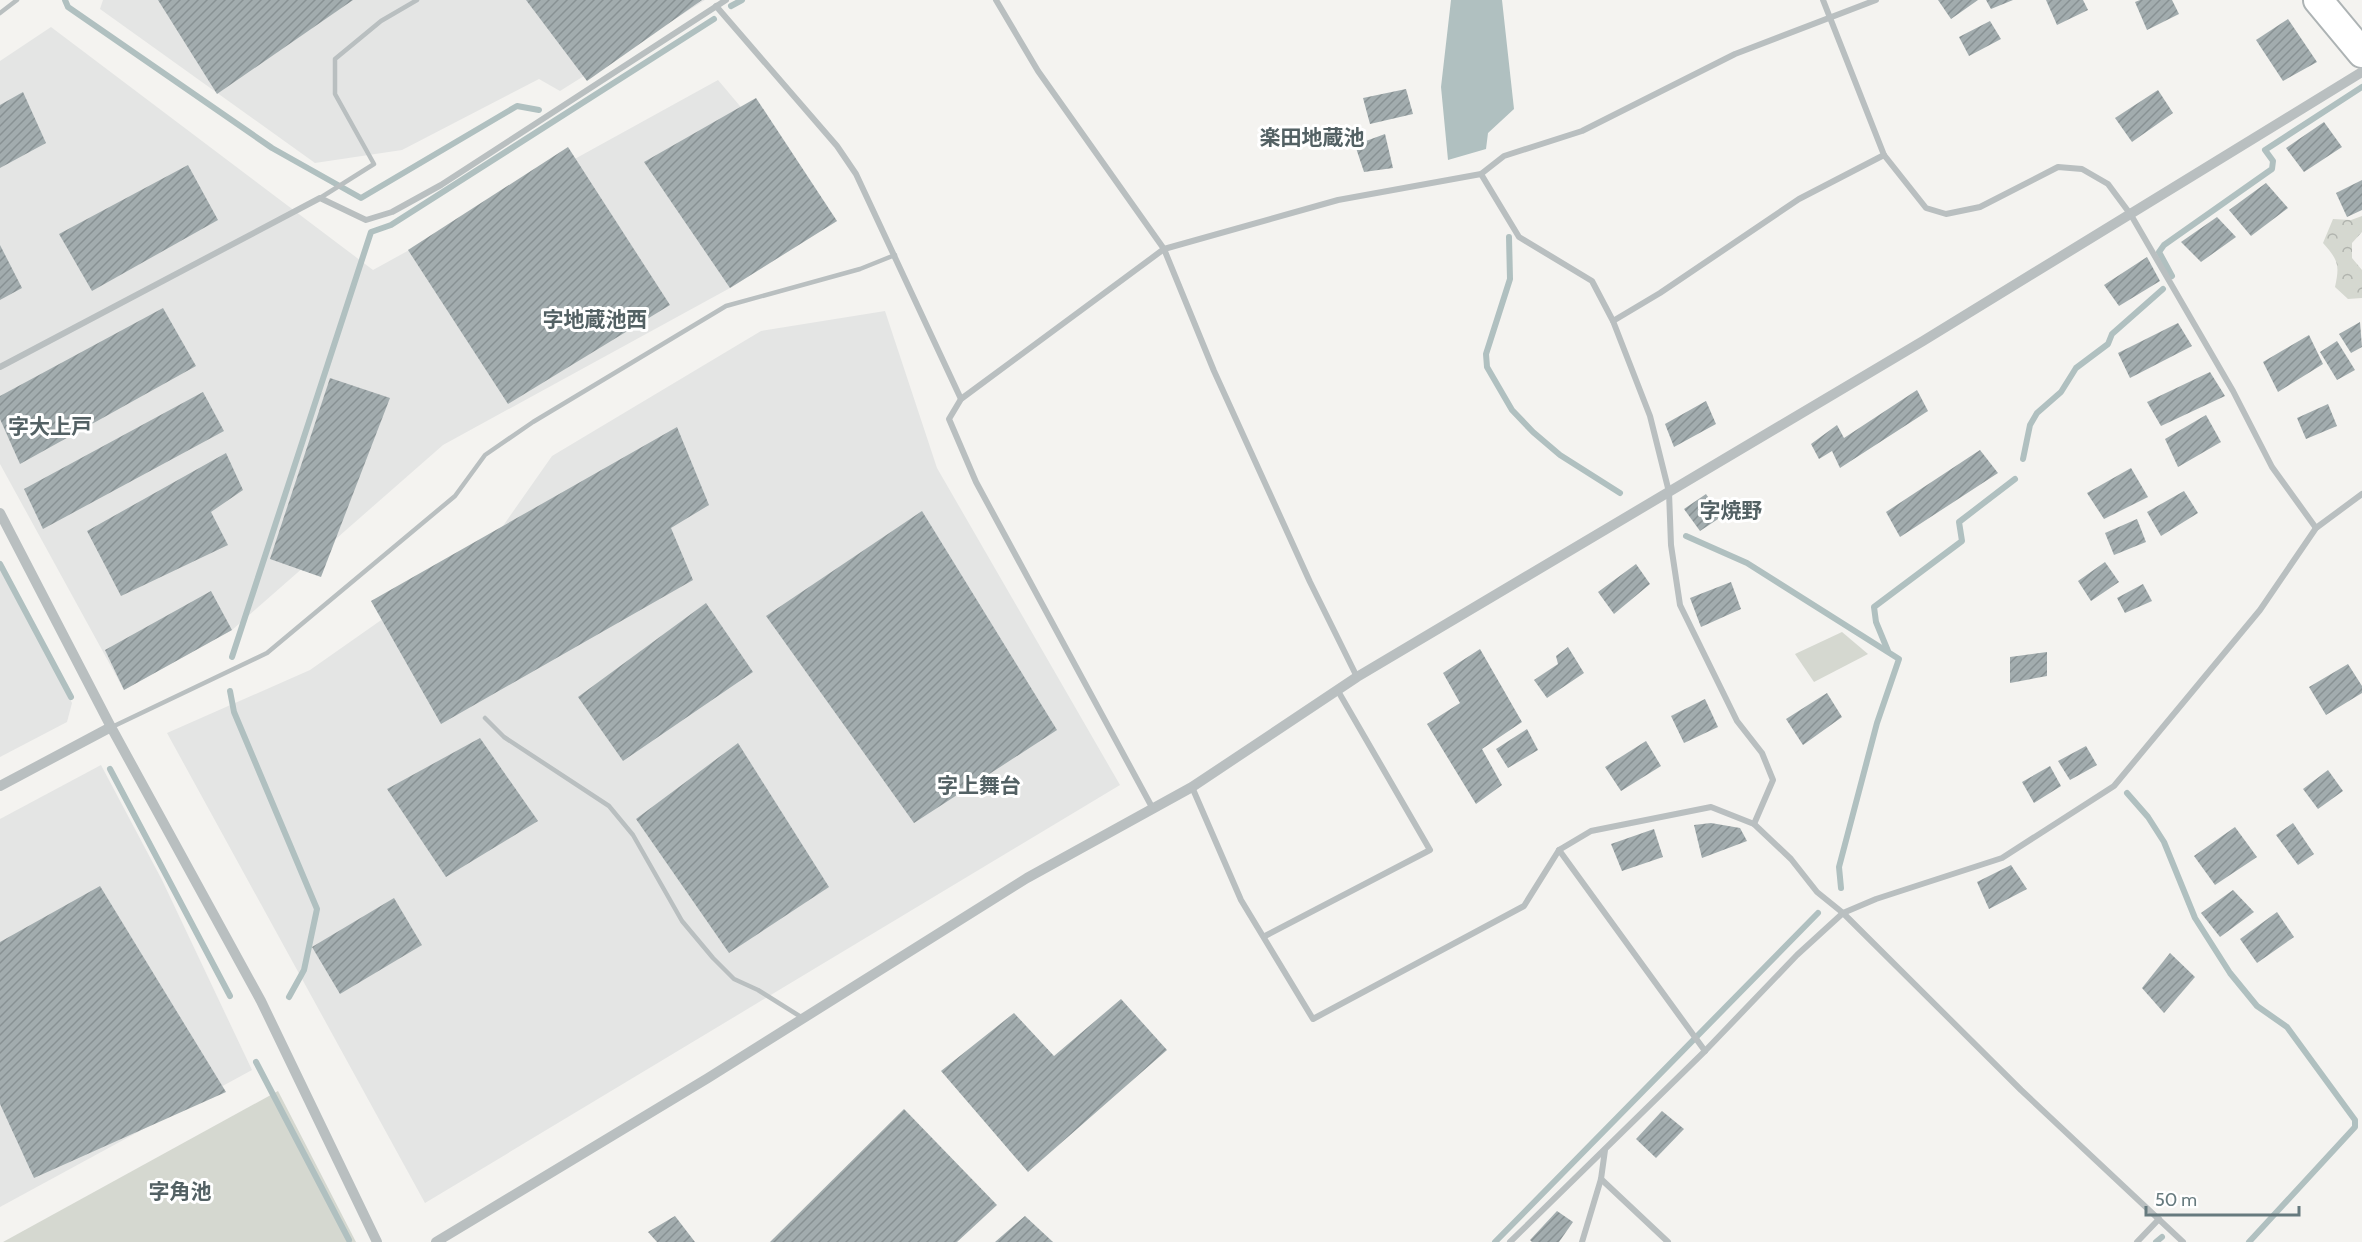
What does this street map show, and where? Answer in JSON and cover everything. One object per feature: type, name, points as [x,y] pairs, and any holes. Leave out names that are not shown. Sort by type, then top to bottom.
[{"type":"main road","points":[[2318,0],[2362,52]]},
{"type":"street","points":[[0,367],[320,198],[366,220],[392,212],[441,185],[726,0]]},
{"type":"street","points":[[996,0],[1038,71],[1164,249],[1214,370],[1310,582],[1357,677]]},
{"type":"street","points":[[1823,0],[1884,155],[1926,208],[1946,214],[1980,207],[2058,167],[2082,170],[2108,184],[2131,215],[2233,391],[2272,467],[2316,528]]},
{"type":"street","points":[[1153,809],[976,482],[949,419],[961,399],[1164,249],[1338,200],[1481,174],[1504,156],[1582,130],[1735,54],[1829,16],[1876,0]]},
{"type":"street","points":[[716,6],[837,146],[856,174],[961,399]]},
{"type":"street","points":[[436,1242],[1027,878],[1192,787],[1357,677],[2131,215],[2362,72]]},
{"type":"street","points":[[1613,321],[1660,293],[1799,199],[1884,155]]},
{"type":"street","points":[[1481,174],[1519,237],[1592,281],[1613,321],[1650,416],[1668,492],[1671,545],[1680,605],[1737,721],[1762,753],[1773,780],[1754,824]]},
{"type":"street","points":[[1510,1242],[1705,1051],[1797,955],[1843,913],[1876,899],[2002,858],[2114,786],[2260,610],[2316,528],[2362,494]]},
{"type":"street","points":[[0,513],[111,727],[261,1001],[377,1242]]},
{"type":"street","points":[[1265,936],[1430,850],[1338,691]]},
{"type":"street","points":[[0,786],[111,727]]},
{"type":"street","points":[[1192,787],[1241,900],[1265,936],[1313,1019],[1524,906],[1559,850],[1591,831],[1711,807],[1754,824],[1791,860],[1817,892],[1843,913],[2021,1090],[2182,1242]]},
{"type":"street","points":[[1559,850],[1705,1051]]},
{"type":"street","points":[[1582,1242],[1601,1179],[1605,1149]]},
{"type":"street","points":[[1601,1179],[1668,1242]]},
{"type":"street","points":[[2137,1242],[2159,1219]]},
{"type":"lane","points":[[0,13],[17,0]]},
{"type":"lane","points":[[320,198],[374,164],[335,94],[335,59],[381,21],[417,0]]},
{"type":"lane","points":[[111,727],[267,653],[454,496],[485,455],[533,422],[726,306],[860,269],[895,255]]},
{"type":"lane","points":[[486,717],[504,737],[609,806],[633,835],[682,921],[712,958],[734,979],[758,990],[802,1018]]},
{"type":"shaded area","points":[[103,0],[705,0],[560,91],[539,79],[402,150],[315,163],[100,9]]},
{"type":"shaded area","points":[[1451,0],[1502,0],[1514,109],[1488,133],[1486,149],[1448,160],[1441,87]]},
{"type":"shaded area","points":[[51,27],[373,270],[718,80],[837,221],[730,288],[443,445],[232,630],[124,690],[0,464],[0,61]]},
{"type":"shaded area","points":[[885,311],[937,468],[1120,785],[425,1203],[167,733],[310,670],[491,543],[552,456],[761,331]]},
{"type":"shaded area","points":[[0,566],[72,703],[67,722],[0,757]]},
{"type":"shaded area","points":[[101,765],[162,880],[252,1070],[0,1207],[0,819]]},
{"type":"green space","points":[[2362,216],[2362,232],[2352,243],[2352,258],[2362,270],[2362,298],[2348,299],[2335,287],[2336,263],[2323,243],[2333,219],[2351,220]]},
{"type":"green space","points":[[1842,632],[1868,654],[1814,682],[1795,654]]},
{"type":"green space","points":[[278,1091],[356,1242],[3,1242]]},
{"type":"building","points":[[158,0],[353,0],[217,94]]},
{"type":"building","points":[[526,0],[702,0],[587,81]]},
{"type":"building","points":[[1938,0],[1978,0],[1951,19]]},
{"type":"building","points":[[1986,0],[2013,0],[1991,9]]},
{"type":"building","points":[[2046,0],[2083,0],[2088,10],[2057,25]]},
{"type":"building","points":[[2172,0],[2179,14],[2147,30],[2135,2]]},
{"type":"building","points":[[2288,19],[2317,62],[2283,81],[2256,40]]},
{"type":"building","points":[[1990,21],[2001,39],[1969,56],[1959,37]]},
{"type":"building","points":[[1406,89],[1413,114],[1370,124],[1363,98]]},
{"type":"building","points":[[2158,90],[2173,113],[2132,142],[2115,118]]},
{"type":"building","points":[[23,92],[46,143],[0,168],[0,105]]},
{"type":"building","points":[[756,98],[837,221],[730,288],[644,162]]},
{"type":"building","points":[[2324,122],[2342,147],[2304,172],[2286,148]]},
{"type":"building","points":[[1385,134],[1393,168],[1364,172],[1355,145]]},
{"type":"building","points":[[568,147],[670,305],[508,404],[408,250]]},
{"type":"building","points":[[188,165],[218,220],[92,291],[59,234]]},
{"type":"building","points":[[2362,180],[2362,210],[2347,217],[2336,193]]},
{"type":"building","points":[[2266,183],[2288,208],[2251,236],[2229,210]]},
{"type":"building","points":[[2217,217],[2236,237],[2201,262],[2181,242]]},
{"type":"building","points":[[0,245],[22,288],[0,300]]},
{"type":"building","points":[[2147,257],[2160,281],[2119,306],[2104,285]]},
{"type":"building","points":[[163,308],[196,366],[20,464],[0,419],[0,396]]},
{"type":"building","points":[[2360,322],[2362,347],[2351,353],[2339,334]]},
{"type":"building","points":[[2178,323],[2192,346],[2130,378],[2118,353]]},
{"type":"building","points":[[2309,335],[2323,364],[2278,392],[2263,362]]},
{"type":"building","points":[[2337,341],[2355,370],[2337,380],[2320,352]]},
{"type":"building","points":[[2210,372],[2225,396],[2161,426],[2147,402]]},
{"type":"building","points":[[330,378],[390,398],[321,577],[270,559]]},
{"type":"building","points":[[1917,390],[1928,411],[1840,468],[1832,451],[1819,459],[1811,444],[1837,425],[1844,438]]},
{"type":"building","points":[[203,392],[224,431],[43,529],[24,489]]},
{"type":"building","points":[[1706,401],[1716,424],[1674,447],[1665,424]]},
{"type":"building","points":[[2328,404],[2337,426],[2306,439],[2297,418]]},
{"type":"building","points":[[2206,415],[2221,442],[2178,467],[2165,439]]},
{"type":"building","points":[[677,427],[709,505],[671,528],[693,580],[441,724],[371,601]]},
{"type":"building","points":[[1980,450],[1998,473],[1900,537],[1886,512]]},
{"type":"building","points":[[226,453],[243,490],[211,512],[228,545],[121,596],[87,531]]},
{"type":"building","points":[[2131,468],[2148,497],[2104,519],[2087,493]]},
{"type":"building","points":[[2184,491],[2198,513],[2161,536],[2147,512]]},
{"type":"building","points":[[1706,494],[1721,517],[1700,531],[1684,509]]},
{"type":"building","points":[[922,511],[1057,730],[914,823],[766,616]]},
{"type":"building","points":[[2137,519],[2146,542],[2114,555],[2105,533]]},
{"type":"building","points":[[2105,562],[2119,582],[2091,601],[2078,581]]},
{"type":"building","points":[[1636,564],[1650,584],[1614,614],[1598,592]]},
{"type":"building","points":[[1731,582],[1741,609],[1701,627],[1690,598]]},
{"type":"building","points":[[2143,584],[2152,601],[2125,613],[2117,598]]},
{"type":"building","points":[[211,591],[232,630],[124,690],[105,650]]},
{"type":"building","points":[[706,603],[753,672],[623,761],[578,697]]},
{"type":"building","points":[[1568,647],[1584,673],[1547,698],[1534,680],[1558,664],[1556,656]]},
{"type":"building","points":[[1480,649],[1522,722],[1482,749],[1502,785],[1476,804],[1427,724],[1460,703],[1443,673]]},
{"type":"building","points":[[2047,652],[2047,676],[2010,683],[2010,657]]},
{"type":"building","points":[[2348,664],[2362,686],[2362,693],[2326,715],[2309,687]]},
{"type":"building","points":[[1827,693],[1842,717],[1803,745],[1786,719]]},
{"type":"building","points":[[1705,699],[1718,727],[1684,743],[1671,716]]},
{"type":"building","points":[[1527,729],[1538,750],[1508,768],[1496,749]]},
{"type":"building","points":[[480,738],[538,821],[446,877],[387,789]]},
{"type":"building","points":[[1646,741],[1661,766],[1621,791],[1605,767]]},
{"type":"building","points":[[738,743],[829,887],[729,953],[636,819]]},
{"type":"building","points":[[2086,746],[2097,765],[2070,780],[2058,761]]},
{"type":"building","points":[[2050,766],[2061,786],[2034,803],[2022,782]]},
{"type":"building","points":[[2328,770],[2343,791],[2318,809],[2303,789]]},
{"type":"building","points":[[1711,823],[1740,828],[1747,841],[1702,858],[1694,825]]},
{"type":"building","points":[[2293,823],[2314,854],[2298,865],[2276,835]]},
{"type":"building","points":[[2235,827],[2257,857],[2215,885],[2194,856]]},
{"type":"building","points":[[1654,829],[1663,857],[1622,871],[1611,844]]},
{"type":"building","points":[[2011,865],[2027,889],[1989,909],[1977,882]]},
{"type":"building","points":[[100,886],[226,1092],[34,1178],[0,1104],[0,942]]},
{"type":"building","points":[[2233,890],[2254,912],[2220,937],[2201,913]]},
{"type":"building","points":[[394,898],[422,945],[340,994],[312,947]]},
{"type":"building","points":[[2277,912],[2294,937],[2257,963],[2240,939]]},
{"type":"building","points":[[2170,953],[2195,977],[2164,1013],[2142,988]]},
{"type":"building","points":[[1121,999],[1167,1050],[1028,1172],[941,1071],[1014,1013],[1054,1056]]},
{"type":"building","points":[[904,1109],[997,1205],[957,1242],[770,1242]]},
{"type":"building","points":[[1662,1111],[1684,1129],[1656,1158],[1636,1139]]},
{"type":"building","points":[[1557,1211],[1573,1222],[1559,1242],[1532,1242],[1530,1240]]},
{"type":"building","points":[[675,1216],[695,1242],[657,1242],[648,1232]]},
{"type":"building","points":[[1025,1216],[1053,1242],[995,1242]]},
{"type":"waterway","points":[[65,0],[68,7],[272,148],[361,198],[517,106],[539,110]]},
{"type":"waterway","points":[[731,6],[742,0]]},
{"type":"waterway","points":[[232,657],[371,232],[391,225],[714,19]]},
{"type":"waterway","points":[[2172,276],[2159,252],[2164,245],[2272,169],[2273,161],[2265,150],[2362,87]]},
{"type":"waterway","points":[[1509,237],[1510,279],[1486,354],[1487,367],[1512,410],[1533,432],[1560,455],[1620,493]]},
{"type":"waterway","points":[[2023,459],[2030,425],[2037,413],[2061,392],[2076,368],[2108,344],[2112,334],[2163,289]]},
{"type":"waterway","points":[[1888,651],[1876,622],[1874,607],[1962,541],[1959,522],[2015,479]]},
{"type":"waterway","points":[[1686,536],[1747,563],[1899,659],[1877,723],[1839,867],[1841,888]]},
{"type":"waterway","points":[[0,564],[71,697]]},
{"type":"waterway","points":[[230,691],[234,712],[317,909],[304,970],[289,997]]},
{"type":"waterway","points":[[110,769],[230,996]]},
{"type":"waterway","points":[[2127,793],[2148,817],[2164,842],[2195,918],[2230,973],[2257,1006],[2287,1027],[2355,1120],[2355,1127],[2249,1242]]},
{"type":"waterway","points":[[1495,1242],[1818,913]]},
{"type":"waterway","points":[[256,1062],[349,1240]]},
{"type":"waterway","points":[[2156,1242],[2162,1237]]},
{"type":"district","name":"楽田地蔵池","points":[[1312,138]]},
{"type":"district","name":"字地蔵池西","points":[[595,320]]},
{"type":"district","name":"字大上戸","points":[[50,427]]},
{"type":"district","name":"字焼野","points":[[1731,511]]},
{"type":"district","name":"字上舞台","points":[[979,786]]},
{"type":"district","name":"字角池","points":[[180,1192]]}]
